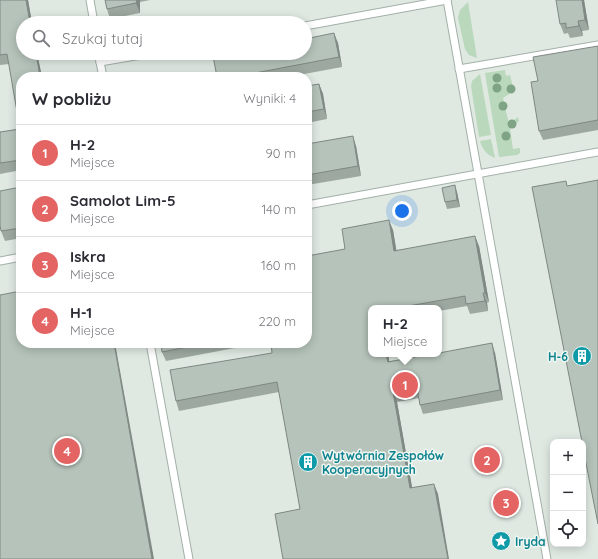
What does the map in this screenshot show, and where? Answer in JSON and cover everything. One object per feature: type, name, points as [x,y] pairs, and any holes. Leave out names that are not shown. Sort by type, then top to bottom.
[{"type":"lane","points":[[90,0],[93,16]]},
{"type":"lane","points":[[312,25],[447,0],[547,559]]},
{"type":"lane","points":[[459,69],[598,44]]},
{"type":"lane","points":[[102,72],[100,62],[112,60]]},
{"type":"lane","points":[[312,204],[598,152]]},
{"type":"lane","points":[[0,261],[16,259]]},
{"type":"lane","points":[[151,348],[189,559]]},
{"type":"green space","points":[[468,2],[477,58],[469,55],[465,49],[458,18],[460,10]]},
{"type":"green space","points":[[505,70],[506,76],[510,75],[514,91],[503,98],[509,124],[518,117],[519,121],[510,129],[513,149],[520,148],[520,153],[517,155],[499,157],[485,73]]},
{"type":"green space","points":[[480,74],[491,135],[479,137],[471,86],[472,81]]},
{"type":"green space","points":[[491,139],[495,158],[485,151],[480,141]]},
{"type":"building","points":[[0,0],[26,0],[29,16],[16,16],[16,60],[37,60],[39,72],[16,72],[16,106],[7,54],[0,55]]},
{"type":"building","points":[[105,0],[137,0],[136,3],[107,9]]},
{"type":"building","points":[[556,0],[582,0],[585,20],[578,21],[579,26],[566,28],[566,23],[560,24]]},
{"type":"building","points":[[334,33],[339,57],[260,72],[216,72],[214,60],[312,60],[312,38]]},
{"type":"building","points":[[598,46],[598,120],[539,131],[531,82],[538,81],[533,57]]},
{"type":"building","points":[[319,84],[324,109],[312,111],[312,85]]},
{"type":"building","points":[[16,130],[16,161],[0,163],[0,132]]},
{"type":"building","points":[[353,136],[358,166],[312,174],[312,143]]},
{"type":"building","name":"H-6","points":[[598,180],[598,524],[586,463],[586,439],[581,439],[532,187],[566,181],[567,186]]},
{"type":"building","points":[[455,185],[457,200],[445,202],[442,188]]},
{"type":"building","points":[[16,188],[16,229],[1,231],[0,191]]},
{"type":"building","points":[[389,220],[394,251],[475,236],[485,293],[483,293],[485,301],[466,304],[465,296],[414,305],[368,305],[368,357],[387,357],[388,362],[415,357],[442,357],[442,352],[492,343],[500,390],[420,405],[417,388],[393,392],[410,488],[434,484],[448,559],[283,559],[275,514],[300,509],[277,382],[176,401],[170,370],[272,353],[272,348],[312,348],[312,255],[345,249],[342,229]]},
{"type":"building","points":[[16,292],[16,348],[115,348],[152,559],[0,559],[0,295]]},
{"type":"building","points":[[162,348],[182,348],[162,352]]},
{"type":"place","name":"H-6","points":[[582,356]]},
{"type":"place","name":"H-2","points":[[405,385]]},
{"type":"place","name":"H-1","points":[[67,451]]},
{"type":"place","name":"Samolot Lim-5","points":[[487,460]]},
{"type":"place","name":"Wytwórnia Zespołów Kooperacyjnych","points":[[308,462]]},
{"type":"place","name":"Iskra","points":[[506,503]]},
{"type":"place","name":"Iryda","points":[[501,541]]}]
